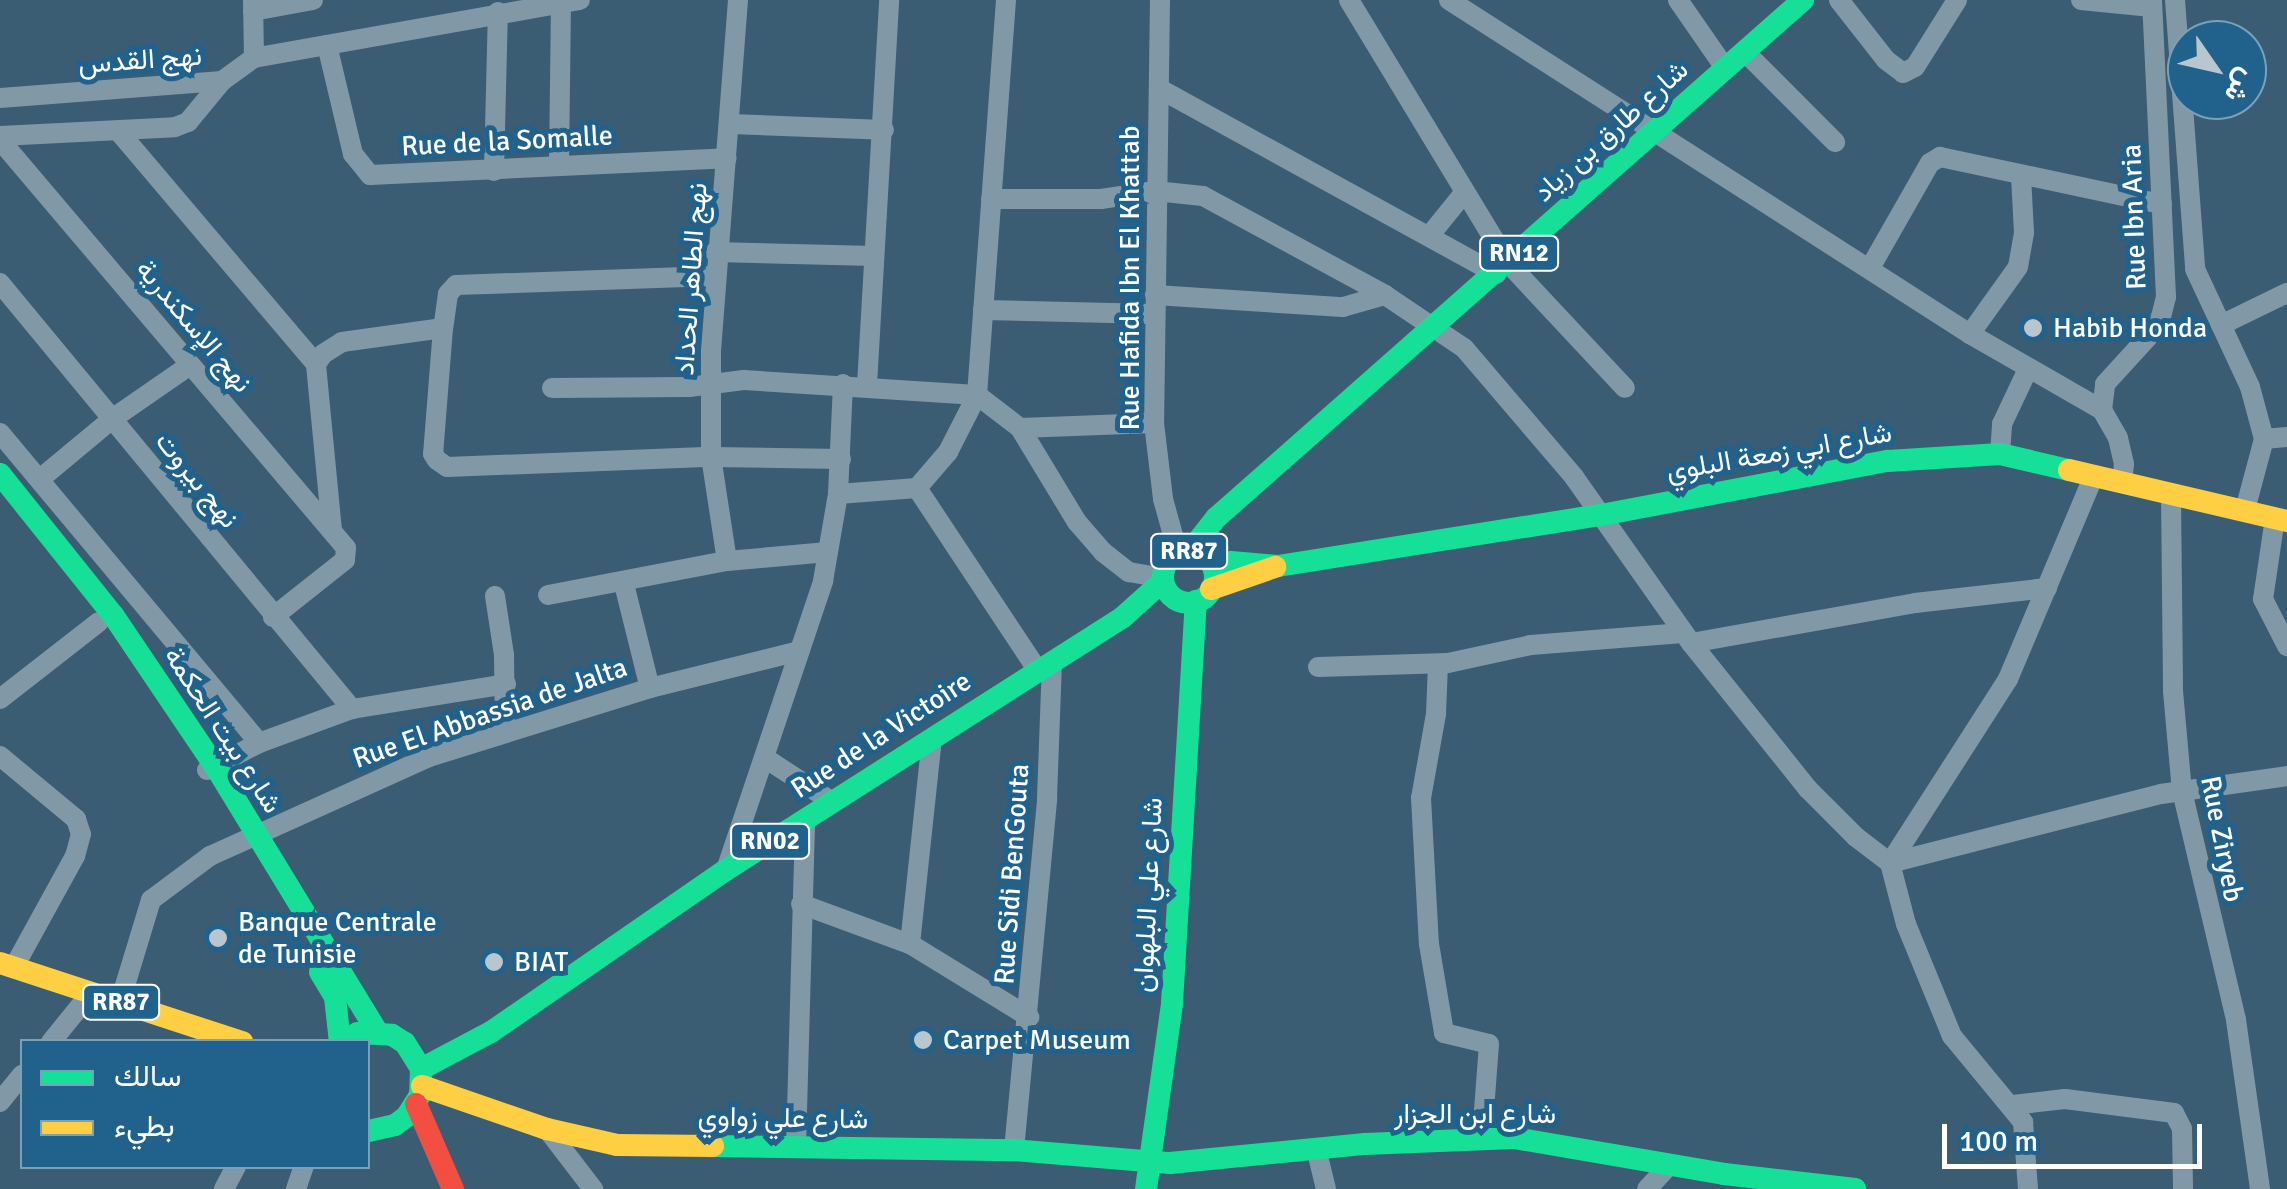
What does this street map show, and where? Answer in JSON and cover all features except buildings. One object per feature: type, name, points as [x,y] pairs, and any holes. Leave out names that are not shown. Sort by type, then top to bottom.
[{"type":"main road","name":"شارع طارق بن زياد","points":[[1196,555],[1203,531],[1798,2]]},
{"type":"main road","name":"شارع ابي زمعة البلوي","points":[[1182,590],[1278,566],[1601,514],[1888,461],[2000,454],[2281,519]]},
{"type":"main road","name":"شارع بيت الحكمة","points":[[0,474],[112,615],[208,770],[335,997],[340,1039]]},
{"type":"main road","name":"شارع بيت الحكمة","points":[[0,502],[99,622],[208,770]]},
{"type":"main road","name":"شارع ابي زمعة البلوي","points":[[1196,555],[1278,566]]},
{"type":"main road","name":"RR87","points":[[1196,555],[1214,574],[1182,590],[1167,563],[1196,555]]},
{"type":"main road","name":"Rue de la Victoire","points":[[370,1131],[396,1126],[420,1086],[491,1032],[726,870],[1123,617],[1182,590]]},
{"type":"main road","name":"شارع علي البلهوان","points":[[1146,1189],[1172,1003],[1182,590]]},
{"type":"main road","name":"شارع بيت الحكمة","points":[[250,840],[377,1030]]},
{"type":"main road","name":"RR87","points":[[7,965],[233,1039]]},
{"type":"main road","points":[[344,1039],[351,1034],[377,1030],[405,1043],[453,1189]]},
{"type":"main road","name":"شارع علي زواوي","points":[[420,1086],[547,1130],[617,1145],[1014,1150],[1151,1162]]},
{"type":"main road","name":"شارع ابن الجزار","points":[[1151,1162],[1209,1161],[1316,1148],[1482,1138],[1558,1142],[1670,1164],[1855,1189]]},
{"type":"street","points":[[254,58],[253,5],[314,0]]},
{"type":"street","name":"نهج الطاهر الحداد","points":[[727,560],[711,458],[711,384],[715,252],[728,158],[738,0]]},
{"type":"street","points":[[867,385],[889,0]]},
{"type":"street","points":[[838,494],[917,488],[948,452],[977,395],[1006,0]]},
{"type":"street","name":"Rue Hafida Ibn El Khattab","points":[[1160,0],[1154,423],[1163,498],[1196,555]]},
{"type":"street","points":[[1349,0],[1464,193],[1503,268],[1625,388]]},
{"type":"street","points":[[1449,0],[1970,334],[2102,410],[2118,438],[2124,464],[2122,482]]},
{"type":"street","points":[[1678,0],[1725,68]]},
{"type":"street","points":[[1839,0],[1886,60],[1904,73],[1915,67],[1957,0]]},
{"type":"street","points":[[2081,0],[2152,4]]},
{"type":"street","name":"Rue Ibn Aria","points":[[2175,0],[2190,245],[2198,282],[2250,387],[2264,438]]},
{"type":"street","points":[[222,81],[254,58],[328,45],[474,8],[498,12],[570,1],[559,165]]},
{"type":"street","name":"Rue Ibn Aria","points":[[2102,410],[2105,384],[2161,318],[2168,274],[2152,4]]},
{"type":"street","points":[[494,171],[498,12]]},
{"type":"street","name":"Rue de la Somalle","points":[[328,45],[353,154],[364,172],[383,176],[728,158]]},
{"type":"street","points":[[1744,52],[1835,142]]},
{"type":"street","name":"نهج القدس","points":[[0,98],[222,81]]},
{"type":"street","name":"نهج القدس","points":[[0,138],[120,133],[188,122],[222,81]]},
{"type":"street","points":[[1160,89],[1430,235],[1503,268]]},
{"type":"street","points":[[731,124],[884,130]]},
{"type":"street","points":[[120,133],[316,364],[332,531]]},
{"type":"street","name":"نهج الإسكندرية","points":[[0,138],[346,548],[345,560],[273,618]]},
{"type":"street","points":[[1870,268],[1934,159],[2162,204]]},
{"type":"street","points":[[1970,334],[2018,267],[2024,233],[2020,175]]},
{"type":"street","points":[[991,199],[1101,199],[1156,191],[1189,192],[1220,203],[1436,325],[1481,366],[1601,514],[1687,638],[1808,789],[1856,837],[1890,863],[1906,924],[1952,1036],[1989,1084],[2013,1104],[2022,1122],[2028,1189]]},
{"type":"street","points":[[1430,235],[1464,193]]},
{"type":"street","points":[[715,252],[874,256]]},
{"type":"street","points":[[714,276],[463,283],[448,294],[434,454],[440,465],[841,459]]},
{"type":"street","name":"نهج بيروت","points":[[0,283],[352,709]]},
{"type":"street","points":[[2222,325],[2287,293]]},
{"type":"street","points":[[984,310],[1154,305],[1344,307],[1384,295]]},
{"type":"street","points":[[316,364],[323,354],[342,342],[444,328]]},
{"type":"street","points":[[40,479],[112,419],[190,365]]},
{"type":"street","points":[[2000,454],[2008,404],[2028,370]]},
{"type":"street","points":[[552,388],[744,380],[977,395],[1020,428],[1092,541],[1129,572],[1182,590]]},
{"type":"street","points":[[726,870],[800,651],[828,552],[838,494],[844,384]]},
{"type":"street","points":[[1020,428],[1154,423]]},
{"type":"street","points":[[0,433],[259,743]]},
{"type":"street","points":[[2245,510],[2264,438],[2287,437]]},
{"type":"street","points":[[1890,863],[2008,679],[2070,524],[2094,475]]},
{"type":"street","points":[[917,488],[1045,666]]},
{"type":"street","name":"Rue Ziryeb","points":[[2170,495],[2173,691],[2182,791],[2236,1020],[2260,1189]]},
{"type":"street","points":[[2281,519],[2263,598],[2287,646]]},
{"type":"street","points":[[548,595],[624,584],[727,560],[828,552]]},
{"type":"street","points":[[624,584],[650,688]]},
{"type":"street","points":[[1318,668],[1438,664],[1531,645],[1687,638],[1915,603],[2047,588]]},
{"type":"street","points":[[495,596],[506,684],[505,733]]},
{"type":"street","points":[[0,699],[99,622]]},
{"type":"street","name":"Rue El Abbassia de Jalta","points":[[120,1002],[151,900],[183,872],[371,780],[650,688],[800,651]]},
{"type":"street","points":[[1438,664],[1436,714],[1422,798],[1429,944],[1444,1033],[1488,1044],[1482,1138]]},
{"type":"street","name":"Rue Sidi BenGouta","points":[[1014,1150],[1047,798],[1045,666]]},
{"type":"street","points":[[208,770],[259,743],[352,709],[506,684]]},
{"type":"street","points":[[910,944],[932,738]]},
{"type":"street","points":[[0,756],[76,819],[82,834],[76,856],[7,965]]},
{"type":"street","points":[[765,758],[831,801]]},
{"type":"street","points":[[1890,863],[2182,791],[2287,776]]},
{"type":"street","points":[[796,1148],[805,819]]},
{"type":"street","points":[[801,904],[910,944],[1028,1017]]},
{"type":"street","points":[[52,1039],[90,994]]},
{"type":"street","points":[[0,1102],[20,1077]]},
{"type":"street","points":[[2013,1104],[2065,1100],[2174,1113],[2182,1129],[2183,1189]]},
{"type":"street","points":[[547,1130],[593,1189]]},
{"type":"street","points":[[1316,1148],[1326,1189]]},
{"type":"street","points":[[1647,1189],[1670,1164]]},
{"type":"traffic: fast","points":[[1190,551],[1216,518],[1803,0]]},
{"type":"traffic: fast","points":[[1208,560],[1278,566],[1601,515],[1888,461],[2000,454],[2069,470]]},
{"type":"traffic: fast","points":[[0,474],[113,615],[215,766],[377,1031]]},
{"type":"traffic: fast","points":[[1189,551],[1207,559],[1215,577],[1207,595],[1189,603],[1171,595],[1163,577],[1171,559],[1189,551]]},
{"type":"traffic: fast","points":[[421,1069],[491,1032],[726,870],[1123,617],[1163,581]]},
{"type":"traffic: fast","points":[[1146,1189],[1172,1003],[1196,601]]},
{"type":"traffic: fast","points":[[320,972],[335,997],[340,1039]]},
{"type":"traffic: fast","points":[[357,1033],[392,1035],[405,1043],[421,1069],[420,1095],[407,1116],[395,1125],[370,1131]]},
{"type":"traffic: fast","points":[[713,1146],[1014,1150],[1170,1163],[1365,1144],[1514,1138],[1724,1174],[1855,1189]]},
{"type":"traffic: slow","points":[[2069,470],[2287,521]]},
{"type":"traffic: slow","points":[[1211,589],[1275,567]]},
{"type":"traffic: slow","points":[[0,963],[233,1039]]},
{"type":"traffic: slow","points":[[422,1086],[547,1129],[617,1145],[713,1146]]},
{"type":"traffic: jam","points":[[416,1104],[453,1189]]},
{"type":"place","name":"Habib Honda","points":[[2033,328]]},
{"type":"place","name":"Banque Centrale de Tunisie","points":[[218,938]]},
{"type":"place","name":"BIAT","points":[[494,962]]},
{"type":"place","name":"Carpet Museum","points":[[923,1040]]}]
